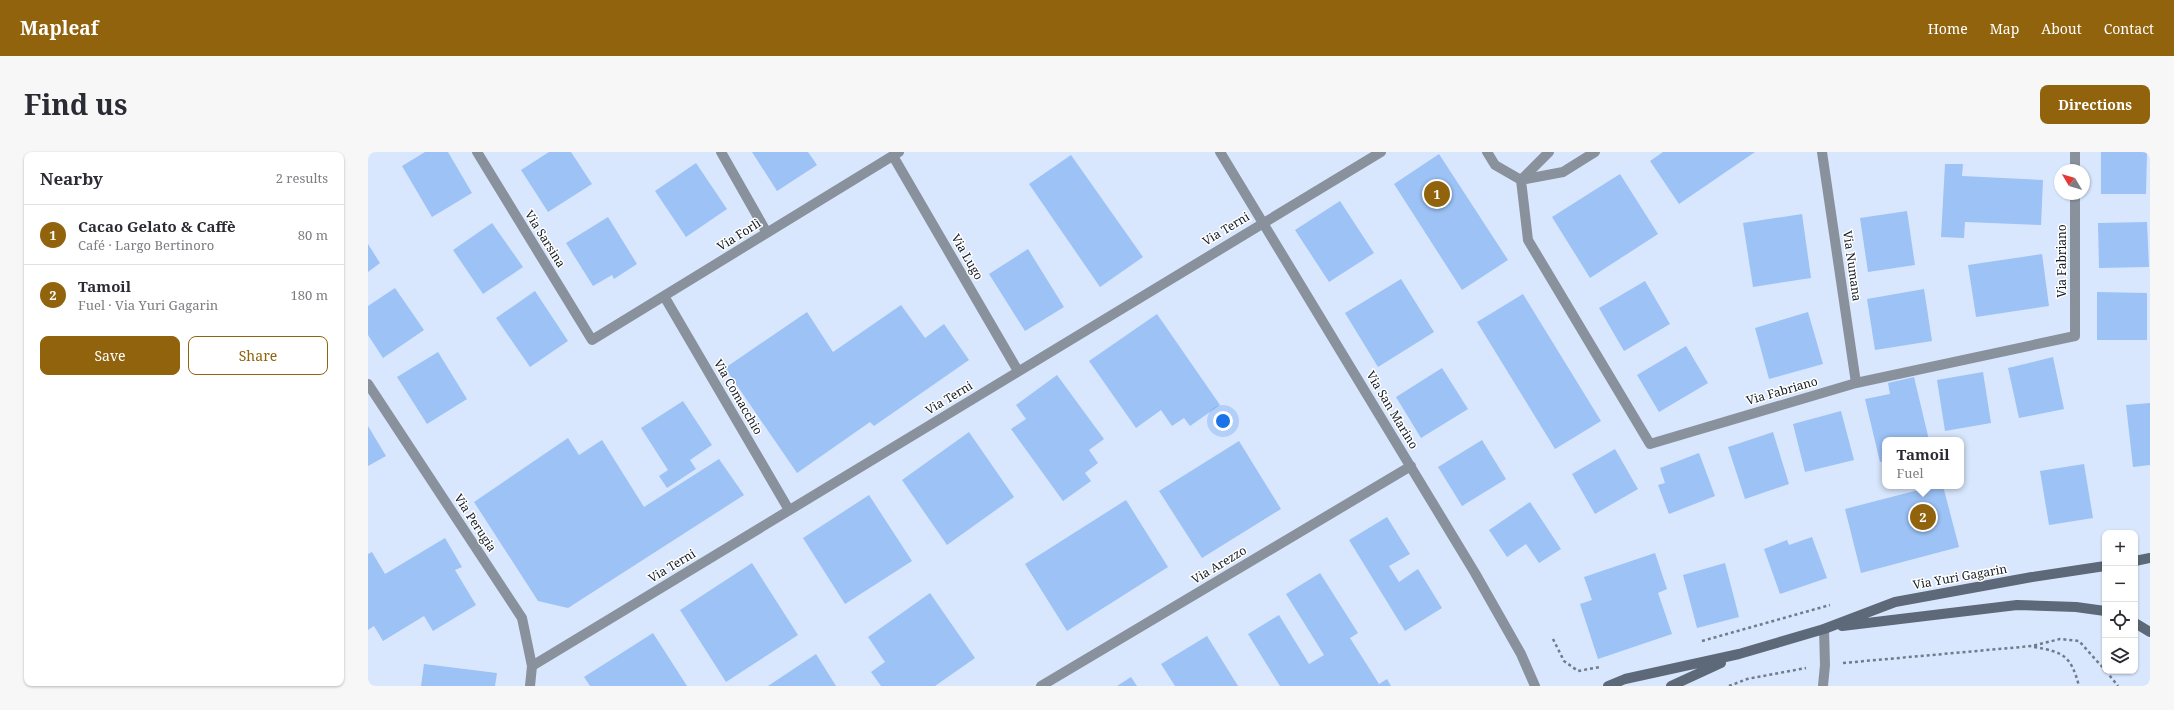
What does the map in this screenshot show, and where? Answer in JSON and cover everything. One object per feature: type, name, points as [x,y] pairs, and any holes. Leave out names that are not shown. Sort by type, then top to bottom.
[{"type":"main road","points":[[2138,560],[2150,558]]},
{"type":"main road","name":"Via Yuri Gagarin","points":[[1608,686],[1625,680],[1739,654],[1824,629],[1895,602],[2032,577],[2102,566]]},
{"type":"main road","name":"Via Yuri Gagarin","points":[[1824,629],[2017,605],[2076,607],[2102,611]]},
{"type":"main road","points":[[2138,625],[2150,632]]},
{"type":"main road","name":"Via Yuri Gagarin","points":[[1671,686],[1739,654]]},
{"type":"street","name":"Via Sarsina","points":[[476,152],[592,340]]},
{"type":"street","points":[[721,152],[767,233]]},
{"type":"street","name":"Via San Marino","points":[[1220,152],[1476,572],[1521,654],[1535,686]]},
{"type":"street","name":"Via Terni","points":[[532,666],[1381,152]]},
{"type":"street","points":[[1487,152],[1495,166],[1521,180],[1563,172],[1595,152]]},
{"type":"street","points":[[1521,180],[1549,152]]},
{"type":"street","name":"Via Numana","points":[[1822,152],[1856,383]]},
{"type":"street","points":[[2075,152],[2075,164]]},
{"type":"street","name":"Via Forlì","points":[[592,340],[896,154]]},
{"type":"street","name":"Via Lugo","points":[[896,154],[1018,371]]},
{"type":"street","name":"Via Fabriano","points":[[1521,180],[1528,240],[1650,444],[1856,383],[2075,336],[2075,200]]},
{"type":"street","name":"Via Comacchio","points":[[664,296],[789,510]]},
{"type":"street","name":"Via Perugia","points":[[368,384],[522,618],[532,666],[530,686]]},
{"type":"street","name":"Via Arezzo","points":[[1041,686],[1411,466]]},
{"type":"street","points":[[1823,686],[1826,665],[1824,629]]},
{"type":"path","points":[[1553,639],[1564,661],[1578,671],[1605,666]]},
{"type":"path","points":[[1729,686],[1747,679],[1826,665],[2032,646],[2060,639],[2079,641],[2102,668]]},
{"type":"path","points":[[2032,646],[2058,651],[2074,666],[2079,686]]},
{"type":"path","points":[[2108,674],[2118,686]]},
{"type":"building","points":[[425,152],[448,152],[472,193],[432,217],[402,166]]},
{"type":"building","points":[[549,152],[571,152],[592,184],[548,212],[521,170]]},
{"type":"building","points":[[752,152],[808,152],[817,165],[777,191]]},
{"type":"building","points":[[1663,152],[1755,152],[1679,204],[1650,161]]},
{"type":"building","points":[[2101,152],[2147,152],[2146,194],[2101,194]]},
{"type":"building","points":[[1439,154],[1508,260],[1462,290],[1394,184]]},
{"type":"building","points":[[1071,155],[1143,257],[1100,287],[1029,184]]},
{"type":"building","points":[[696,163],[727,209],[686,237],[655,191]]},
{"type":"building","points":[[1945,164],[1963,164],[1962,176],[2043,180],[2041,225],[1965,222],[1964,238],[1941,237]]},
{"type":"building","points":[[1620,174],[1658,234],[1590,278],[1552,217]]},
{"type":"building","points":[[1340,201],[1374,253],[1329,282],[1295,230]]},
{"type":"building","points":[[1907,211],[1915,265],[1868,272],[1860,218]]},
{"type":"building","points":[[1802,214],[1811,278],[1753,287],[1743,223]]},
{"type":"building","points":[[608,217],[637,264],[614,279],[612,275],[593,286],[566,243]]},
{"type":"building","points":[[2147,222],[2149,267],[2099,268],[2098,223]]},
{"type":"building","points":[[492,223],[523,267],[483,294],[453,250]]},
{"type":"building","points":[[368,244],[380,263],[368,272]]},
{"type":"building","points":[[1028,249],[1064,307],[1025,331],[989,274]]},
{"type":"building","points":[[2042,254],[2049,306],[1976,317],[1968,265]]},
{"type":"building","points":[[1401,279],[1434,332],[1378,367],[1345,313]]},
{"type":"building","points":[[1645,281],[1670,324],[1624,351],[1599,308]]},
{"type":"building","points":[[395,288],[424,330],[383,358],[368,335],[368,306]]},
{"type":"building","points":[[1924,289],[1932,341],[1875,350],[1867,299]]},
{"type":"building","points":[[535,291],[568,341],[530,367],[496,318]]},
{"type":"building","points":[[2097,292],[2147,293],[2147,340],[2097,340]]},
{"type":"building","points":[[1523,294],[1601,421],[1555,449],[1477,322]]},
{"type":"building","points":[[901,305],[925,338],[944,324],[969,360],[874,426],[870,422],[797,473],[725,368],[807,312],[833,352]]},
{"type":"building","points":[[1808,312],[1823,364],[1769,379],[1755,328]]},
{"type":"building","points":[[1157,314],[1220,405],[1190,426],[1184,418],[1172,426],[1161,410],[1136,428],[1089,361]]},
{"type":"building","points":[[1686,346],[1708,383],[1659,412],[1637,375]]},
{"type":"building","points":[[438,352],[467,399],[427,424],[397,377]]},
{"type":"building","points":[[2053,357],[2064,409],[2019,418],[2008,368]]},
{"type":"building","points":[[1442,368],[1468,409],[1421,438],[1396,397]]},
{"type":"building","points":[[1983,372],[1991,423],[1945,431],[1937,380]]},
{"type":"building","points":[[1057,375],[1104,439],[1089,450],[1098,463],[1085,473],[1091,481],[1063,501],[1011,429],[1026,419],[1016,405]]},
{"type":"building","points":[[1914,377],[1928,437],[1882,437],[1882,462],[1880,462],[1865,399],[1890,394],[1888,383]]},
{"type":"building","points":[[683,401],[712,445],[690,460],[696,469],[667,488],[659,476],[668,470],[641,428]]},
{"type":"building","points":[[2150,403],[2150,465],[2133,467],[2126,405]]},
{"type":"building","points":[[1841,411],[1854,460],[1805,472],[1793,424]]},
{"type":"building","points":[[368,426],[386,456],[368,466]]},
{"type":"building","points":[[969,432],[1014,497],[947,545],[902,480]]},
{"type":"building","points":[[1773,432],[1789,484],[1745,499],[1728,447]]},
{"type":"building","points":[[568,438],[579,455],[602,440],[644,507],[719,459],[744,495],[568,608],[538,601],[474,502]]},
{"type":"building","points":[[1482,440],[1506,479],[1462,506],[1438,467]]},
{"type":"building","points":[[1239,441],[1281,509],[1202,558],[1159,491]]},
{"type":"building","points":[[1615,449],[1638,489],[1595,514],[1572,474]]},
{"type":"building","points":[[1699,453],[1715,496],[1669,514],[1658,485],[1665,483],[1660,468]]},
{"type":"building","points":[[2084,464],[2093,518],[2049,525],[2040,471]]},
{"type":"building","points":[[1922,489],[1944,489],[1959,547],[1861,573],[1845,509]]},
{"type":"building","points":[[869,495],[912,561],[845,604],[803,538]]},
{"type":"building","points":[[1126,500],[1168,567],[1067,631],[1025,564]]},
{"type":"building","points":[[1530,502],[1561,549],[1539,563],[1526,544],[1507,557],[1489,530]]},
{"type":"building","points":[[1387,517],[1410,554],[1389,566],[1399,582],[1418,569],[1442,608],[1405,631],[1349,540]]},
{"type":"building","points":[[1812,537],[1827,578],[1780,594],[1764,549],[1787,540],[1789,545]]},
{"type":"building","points":[[445,538],[462,567],[455,570],[476,605],[433,631],[424,616],[383,641],[374,626],[368,630],[368,554],[372,552],[385,574]]},
{"type":"building","points":[[1655,553],[1667,589],[1658,593],[1672,634],[1598,659],[1580,604],[1592,600],[1584,577]]},
{"type":"building","points":[[752,563],[798,635],[726,682],[680,610]]},
{"type":"building","points":[[1725,563],[1739,617],[1697,628],[1683,575]]},
{"type":"building","points":[[1320,573],[1358,633],[1350,638],[1379,684],[1387,679],[1391,686],[1280,686],[1278,683],[1248,634],[1279,615],[1309,664],[1324,655],[1286,594]]},
{"type":"building","points":[[930,593],[975,658],[935,686],[881,686],[871,672],[885,662],[868,637]]},
{"type":"building","points":[[653,633],[687,686],[590,686],[584,677]]},
{"type":"building","points":[[1207,636],[1238,686],[1175,686],[1161,664]]},
{"type":"building","points":[[816,654],[836,686],[768,686]]},
{"type":"building","points":[[424,664],[497,673],[495,686],[421,686]]},
{"type":"building","points":[[1131,677],[1137,686],[1117,686]]},
{"type":"place","name":"Cacao Gelato & Caffè","points":[[1437,194]]},
{"type":"place","name":"Tamoil","points":[[1923,517]]}]
